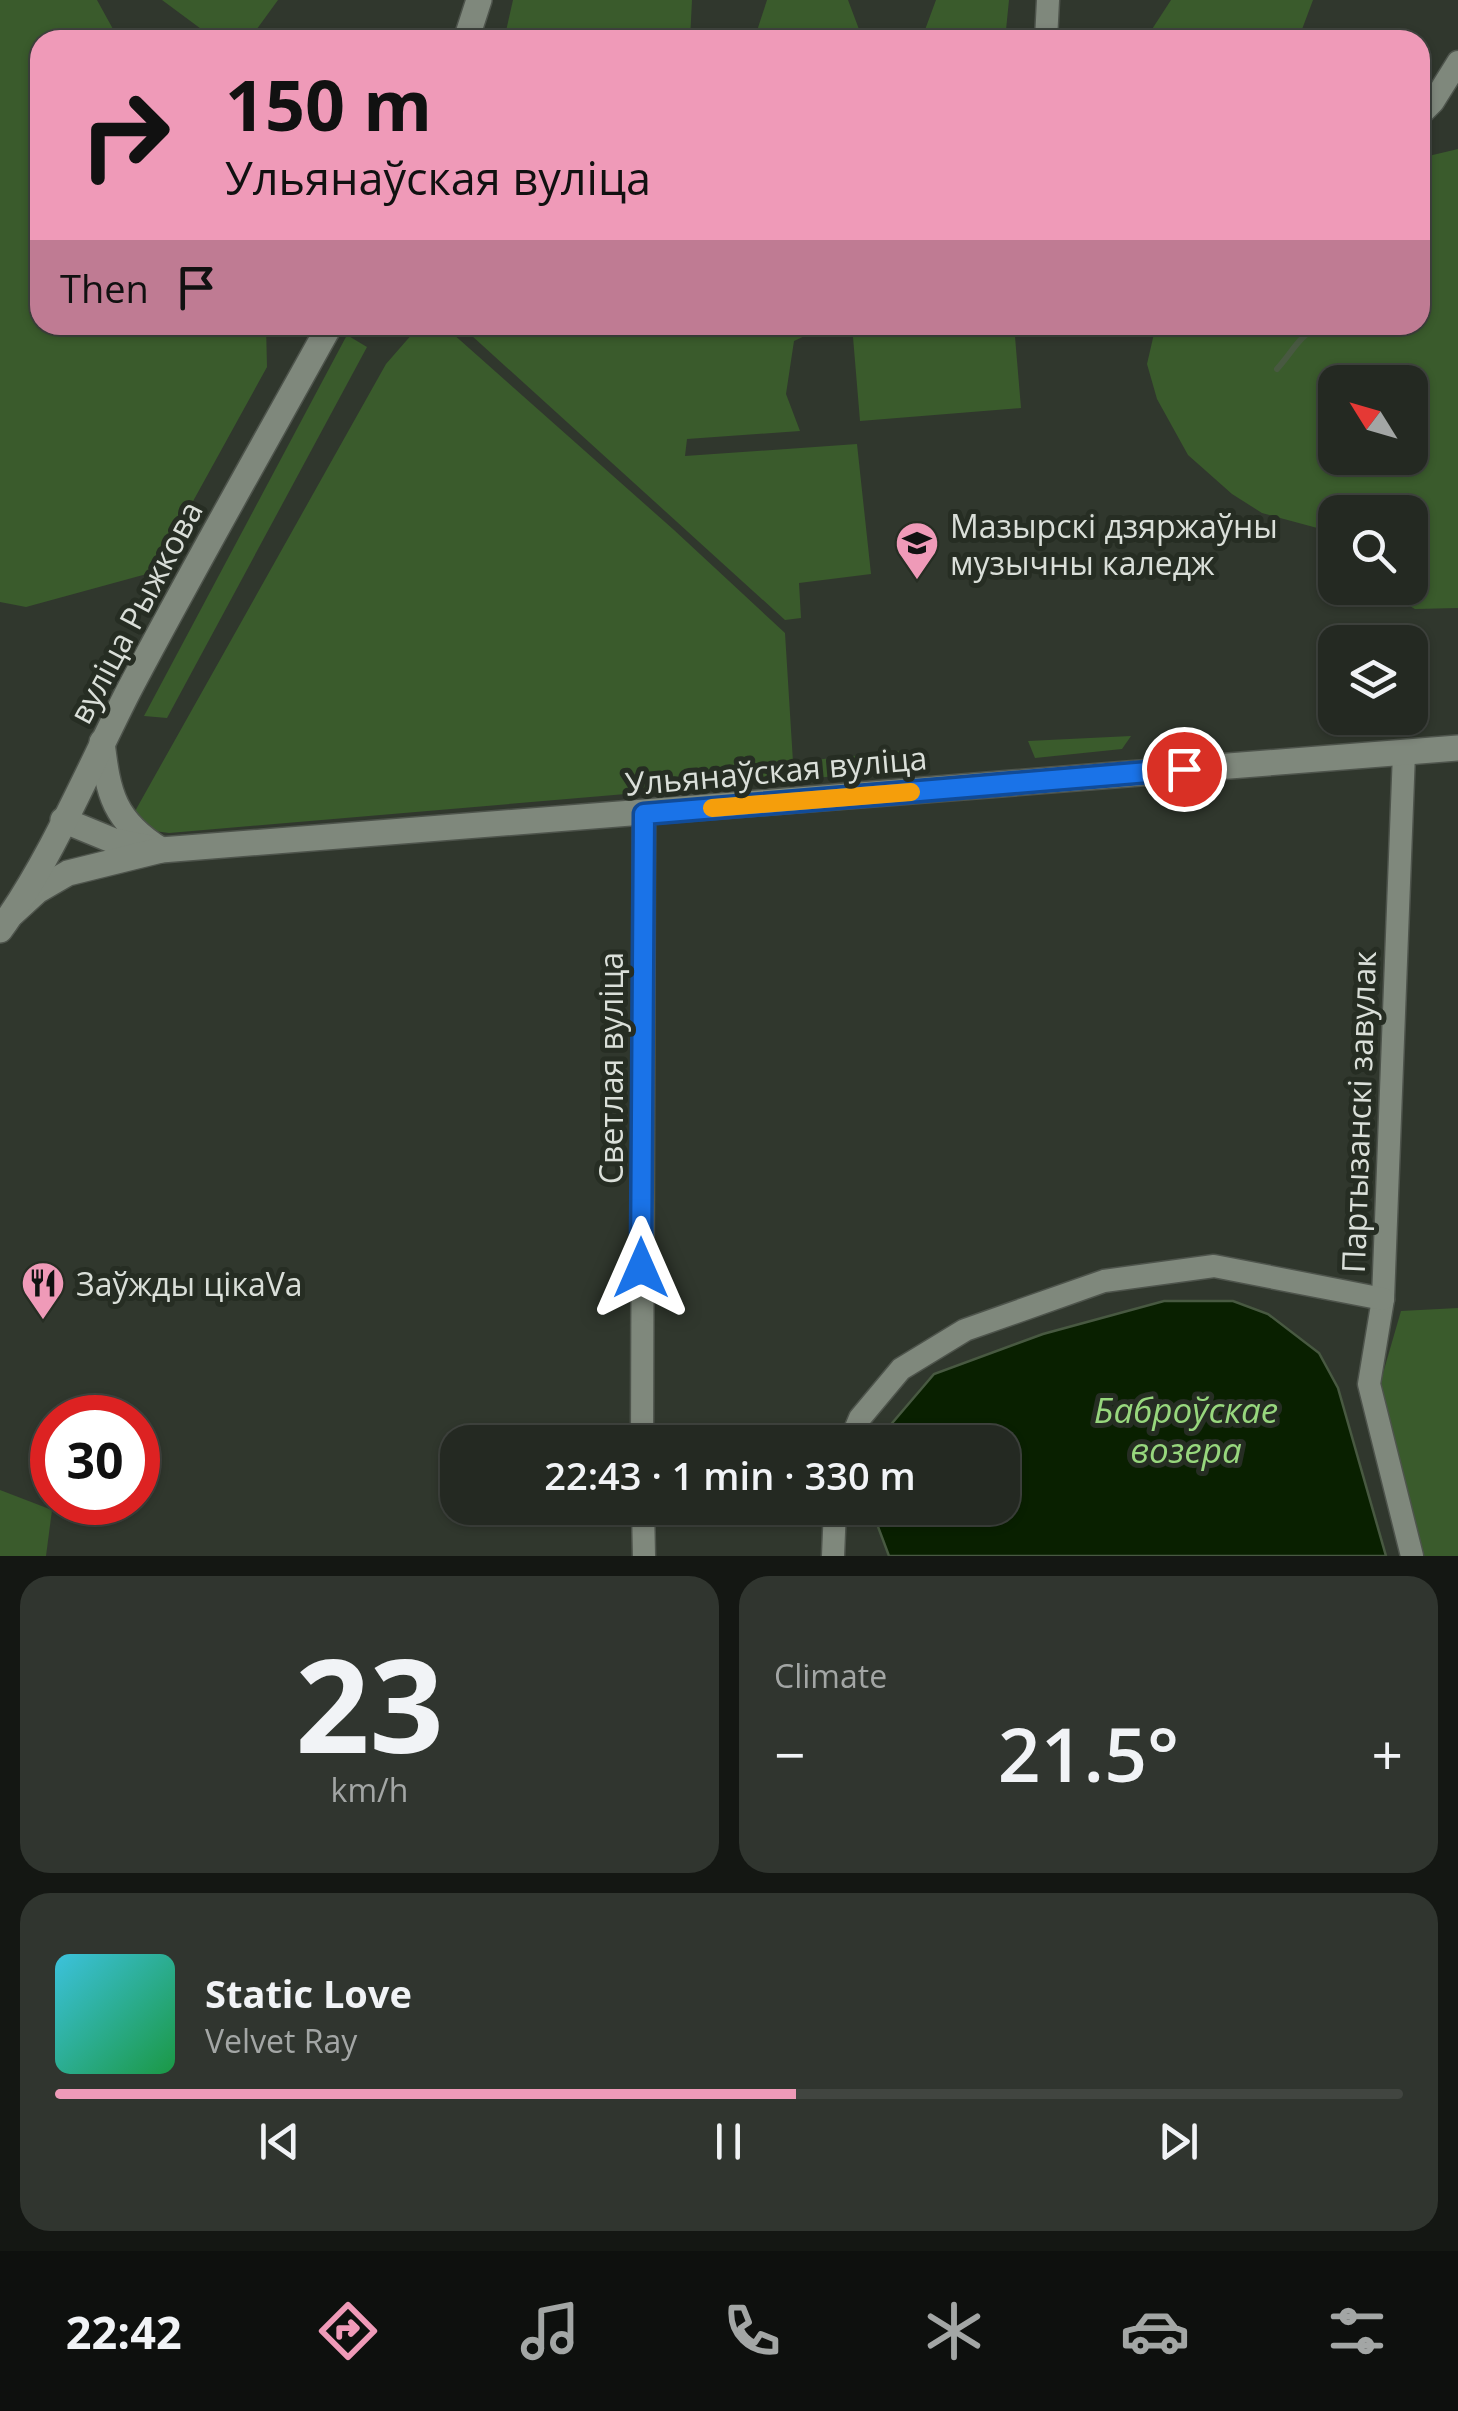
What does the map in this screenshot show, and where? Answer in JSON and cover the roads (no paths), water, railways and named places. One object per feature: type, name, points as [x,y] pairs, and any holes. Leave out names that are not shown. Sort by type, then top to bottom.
[{"type":"main road","points":[[468,30],[474,2]]},
{"type":"main road","name":"вуліца Рыжкова","points":[[6,922],[175,602],[324,335]]},
{"type":"main road","points":[[102,742],[111,798],[125,822],[161,850]]},
{"type":"main road","name":"Ульянаўская вуліца","points":[[6,922],[52,881],[161,850],[1458,748]]},
{"type":"main road","points":[[62,820],[114,841],[161,850]]},
{"type":"main road","points":[[62,820],[65,840],[73,850],[100,866]]},
{"type":"street","points":[[1046,30],[1048,0]]},
{"type":"street","points":[[1430,105],[1458,62]]},
{"type":"street","name":"Партызанскі завулак","points":[[857,1425],[901,1369],[965,1330],[1104,1281],[1214,1266],[1383,1299],[1404,752]]},
{"type":"street","name":"Светлая вуліца","points":[[642,1425],[644,814]]},
{"type":"street","points":[[1383,1299],[1369,1384],[1412,1556]]},
{"type":"street","points":[[643,1525],[644,1556]]},
{"type":"street","points":[[833,1556],[834,1525]]},
{"type":"water","name":"Баброўскае возера","points":[[1164,1301],[1233,1301],[1268,1314],[1319,1353],[1338,1388],[1386,1556],[889,1556],[877,1525],[1020,1525],[1020,1425],[890,1425],[934,1374],[1043,1334]]},
{"type":"waterway","points":[[1277,369],[1306,335]]},
{"type":"place","name":"Мазырскі дзяржаўны музычны каледж","points":[[917,581]]},
{"type":"place","name":"Заўжды цікаVа","points":[[43,1321]]}]
